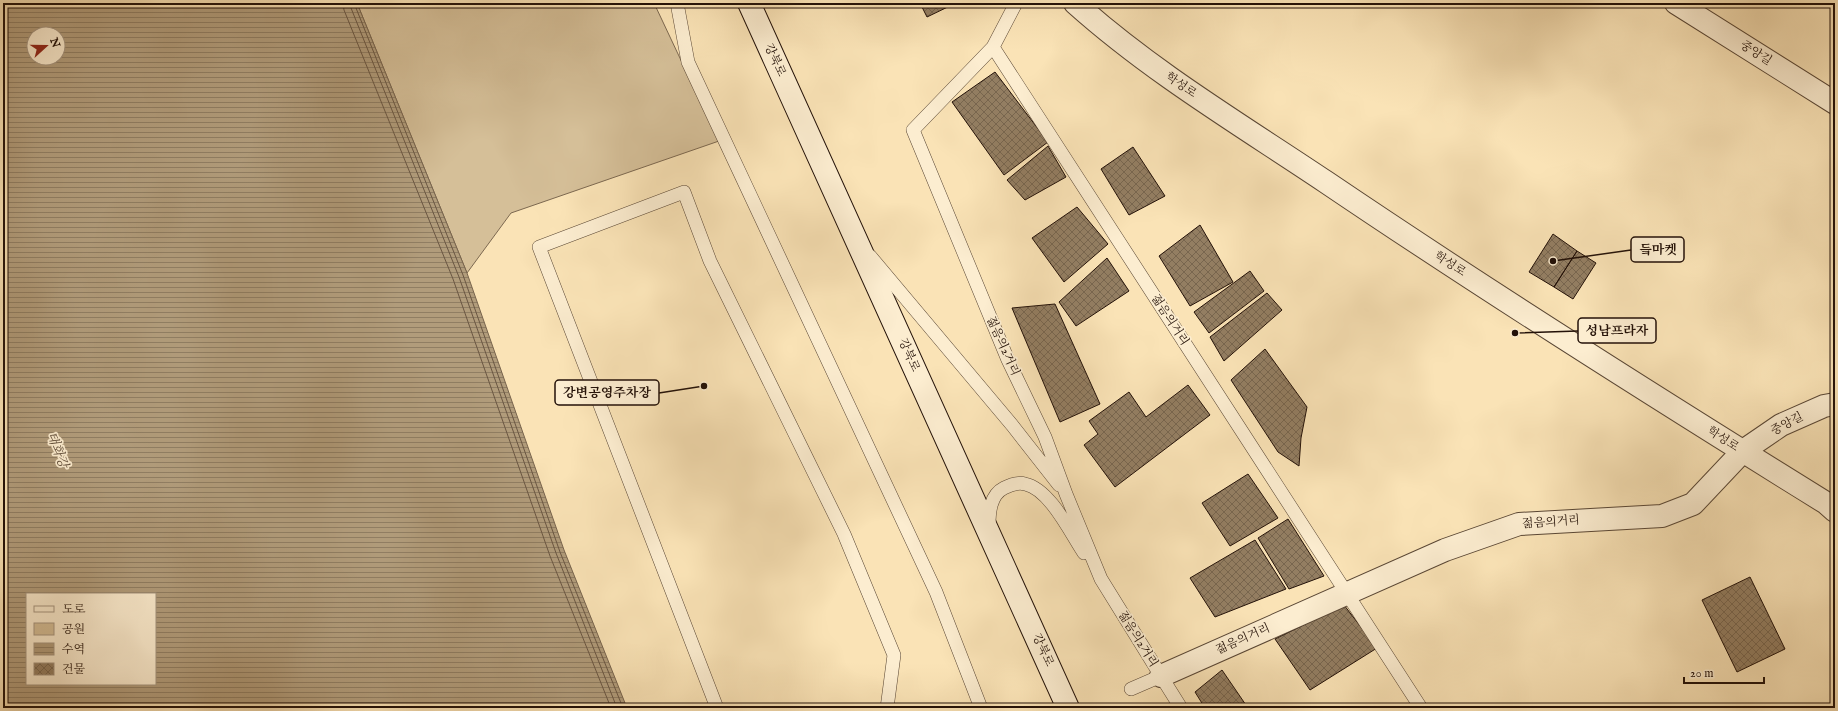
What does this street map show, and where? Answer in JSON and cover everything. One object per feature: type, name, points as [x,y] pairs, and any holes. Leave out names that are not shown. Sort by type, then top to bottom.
[{"type":"street","name":"강북로","points":[[749,3],[1068,708]]},
{"type":"street","name":"학성로","points":[[1075,3],[1145,61],[1390,226],[1826,503],[1835,511]]},
{"type":"street","name":"중앙길","points":[[1676,3],[1835,103]]},
{"type":"street","name":"중앙길","points":[[1743,451],[1781,425],[1824,406],[1835,404]]},
{"type":"street","name":"젊음의거리","points":[[1161,676],[1347,592],[1445,550],[1518,524],[1662,516],[1693,504],[1743,451]]},
{"type":"lane","points":[[677,3],[688,62],[936,592],[981,708]]},
{"type":"lane","name":"젊음의2거리","points":[[1016,3],[993,47],[913,130],[1008,360],[1045,437],[1066,494],[1101,579],[1161,676],[1131,689]]},
{"type":"lane","name":"젊음의거리","points":[[993,47],[1421,708]]},
{"type":"lane","points":[[717,708],[539,247],[684,192],[710,261],[844,534],[894,655],[887,708]]},
{"type":"lane","points":[[858,241],[1012,425],[1066,494]]},
{"type":"lane","points":[[990,534],[989,516],[992,501],[1000,490],[1011,485],[1025,484],[1038,490],[1052,503],[1101,579]]},
{"type":"lane","points":[[1161,676],[1181,708]]},
{"type":"green space","points":[[357,3],[654,3],[719,141],[511,213],[467,273]]},
{"type":"water","name":"태화강","points":[[3,3],[357,3],[467,273],[564,550],[627,708],[3,708]]},
{"type":"building","points":[[920,3],[956,3],[927,17]]},
{"type":"building","points":[[995,72],[1048,142],[1004,175],[952,102]]},
{"type":"building","points":[[1048,146],[1066,177],[1025,200],[1007,180]]},
{"type":"building","points":[[1133,147],[1165,196],[1129,215],[1101,169]]},
{"type":"building","points":[[1077,207],[1108,244],[1064,282],[1032,238]]},
{"type":"building","points":[[1200,225],[1233,282],[1190,306],[1159,256]]},
{"type":"building","points":[[1553,234],[1577,251],[1554,287],[1529,272]]},
{"type":"building","points":[[1577,251],[1596,263],[1573,299],[1554,287]]},
{"type":"building","points":[[1107,258],[1129,291],[1076,326],[1059,302]]},
{"type":"building","points":[[1250,271],[1264,291],[1209,333],[1194,312]]},
{"type":"building","points":[[1267,293],[1282,310],[1224,361],[1210,337]]},
{"type":"building","points":[[1055,304],[1100,404],[1060,422],[1012,308]]},
{"type":"building","points":[[1265,349],[1307,407],[1301,438],[1299,466],[1278,452],[1231,380]]},
{"type":"building","points":[[1188,385],[1210,415],[1115,487],[1084,445],[1098,434],[1089,421],[1129,392],[1146,417]]},
{"type":"building","points":[[1248,474],[1278,518],[1230,546],[1202,503]]},
{"type":"building","points":[[1288,519],[1324,576],[1289,589],[1258,538]]},
{"type":"building","points":[[1255,540],[1286,589],[1215,617],[1190,578]]},
{"type":"building","points":[[1750,577],[1785,649],[1737,672],[1702,600]]},
{"type":"building","points":[[1344,605],[1377,648],[1310,690],[1275,639]]},
{"type":"building","points":[[1222,670],[1248,708],[1205,708],[1195,692]]},
{"type":"place","name":"듴마켓","points":[[1553,261]]},
{"type":"place","name":"성남프라자","points":[[1515,333]]},
{"type":"place","name":"강변공영주차장","points":[[704,386]]}]
